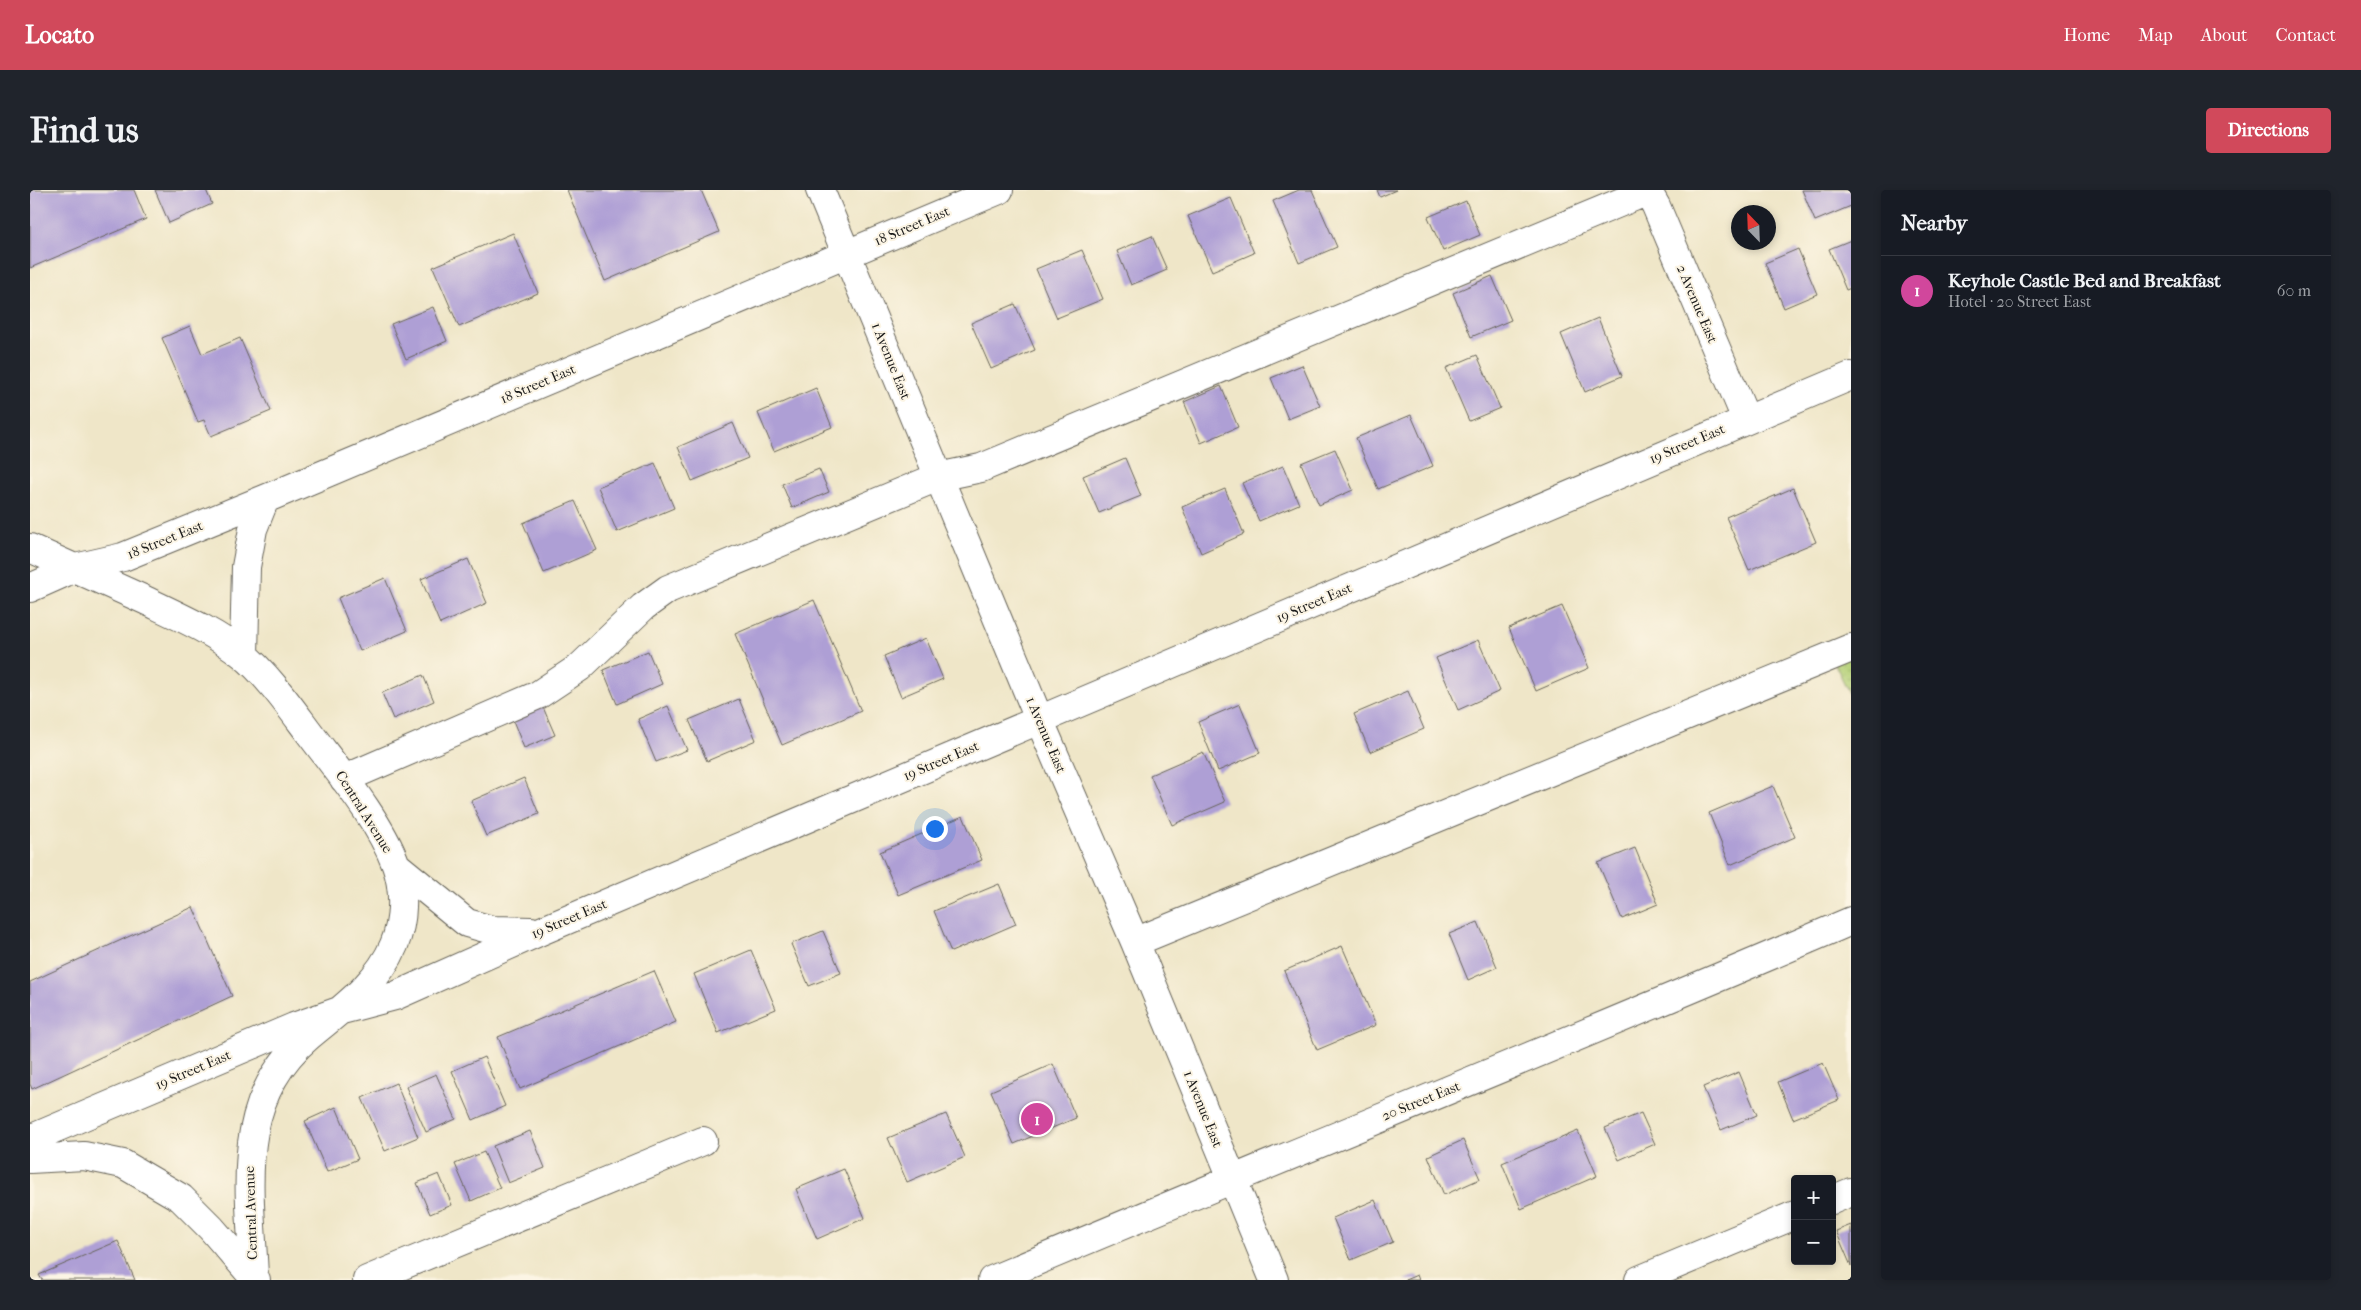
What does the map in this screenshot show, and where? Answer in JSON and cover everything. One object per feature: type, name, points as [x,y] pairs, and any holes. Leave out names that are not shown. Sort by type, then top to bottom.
[{"type":"street","name":"1 Avenue East","points":[[820,190],[1039,719],[1135,942],[1274,1280]]},
{"type":"street","name":"18 Street East","points":[[30,588],[75,568],[123,557],[265,499],[999,190]]},
{"type":"street","name":"2 Avenue East","points":[[1648,191],[1746,419]]},
{"type":"street","points":[[344,779],[538,695],[580,667],[643,607],[668,589],[938,477],[981,468],[1648,191]]},
{"type":"street","name":"19 Street East","points":[[30,1139],[294,1027],[342,1010],[395,996],[542,931],[1039,719],[1851,376]]},
{"type":"street","points":[[244,655],[246,567],[253,530],[265,499]]},
{"type":"street","name":"Central Avenue","points":[[30,548],[201,627],[244,655],[283,698],[344,779],[383,838],[396,866],[402,896],[401,919],[394,945],[381,969],[342,1010],[307,1038],[281,1065],[264,1095],[254,1131],[248,1164],[255,1278]]},
{"type":"street","points":[[1135,942],[1851,648]]},
{"type":"street","points":[[396,866],[467,923],[492,930],[542,931]]},
{"type":"street","name":"20 Street East","points":[[992,1280],[1231,1178],[1686,992],[1851,921]]},
{"type":"street","points":[[367,1280],[703,1142]]},
{"type":"street","name":"Central Avenue","points":[[30,1159],[84,1156],[123,1164],[181,1198],[255,1278]]},
{"type":"street","points":[[1836,1198],[1851,1192]]},
{"type":"street","points":[[1640,1280],[1791,1218]]},
{"type":"green space","points":[[1851,644],[1851,697],[1830,654]]},
{"type":"building","points":[[30,190],[134,190],[146,219],[30,268]]},
{"type":"building","points":[[155,190],[206,190],[212,204],[169,223]]},
{"type":"building","points":[[567,190],[701,190],[719,232],[605,281]]},
{"type":"building","points":[[1299,190],[1312,190],[1337,247],[1299,263],[1273,201]]},
{"type":"building","points":[[1377,190],[1396,190],[1380,197]]},
{"type":"building","points":[[1802,190],[1851,190],[1851,206],[1815,221]]},
{"type":"building","points":[[1231,198],[1254,253],[1212,271],[1188,216]]},
{"type":"building","points":[[1466,201],[1480,235],[1443,251],[1428,217]]},
{"type":"building","points":[[513,233],[538,293],[459,327],[433,267]]},
{"type":"building","points":[[1152,236],[1167,270],[1131,285],[1117,251]]},
{"type":"building","points":[[1851,240],[1851,288],[1846,290],[1829,249]]},
{"type":"building","points":[[1798,249],[1817,294],[1784,308],[1765,263]]},
{"type":"building","points":[[1082,250],[1103,299],[1057,318],[1036,269]]},
{"type":"building","points":[[1492,276],[1511,320],[1471,337],[1453,293]]},
{"type":"building","points":[[1015,304],[1035,350],[991,369],[971,323]]},
{"type":"building","points":[[433,307],[447,341],[406,359],[391,324]]},
{"type":"building","points":[[1598,318],[1622,376],[1585,392],[1561,334]]},
{"type":"building","points":[[190,326],[202,354],[240,338],[271,411],[211,436],[204,420],[198,422],[162,338]]},
{"type":"building","points":[[1477,355],[1500,408],[1469,421],[1446,368]]},
{"type":"building","points":[[1302,365],[1320,406],[1288,419],[1271,378]]},
{"type":"building","points":[[1221,386],[1238,427],[1201,443],[1184,402]]},
{"type":"building","points":[[816,388],[832,427],[774,451],[758,413]]},
{"type":"building","points":[[1411,415],[1433,466],[1378,489],[1356,438]]},
{"type":"building","points":[[733,423],[748,458],[692,481],[678,447]]},
{"type":"building","points":[[1335,449],[1353,490],[1319,505],[1301,463]]},
{"type":"building","points":[[1125,458],[1141,496],[1099,513],[1083,476]]},
{"type":"building","points":[[655,463],[674,508],[617,532],[598,487]]},
{"type":"building","points":[[1283,466],[1299,504],[1259,521],[1242,483]]},
{"type":"building","points":[[819,469],[829,492],[792,508],[782,484]]},
{"type":"building","points":[[1793,488],[1816,542],[1749,570],[1726,517]]},
{"type":"building","points":[[1225,489],[1244,534],[1201,553],[1182,507]]},
{"type":"building","points":[[575,501],[597,550],[544,573],[523,523]]},
{"type":"building","points":[[468,559],[487,603],[440,624],[421,579]]},
{"type":"building","points":[[385,578],[407,631],[360,651],[338,598]]},
{"type":"building","points":[[814,600],[861,711],[782,745],[735,634]]},
{"type":"building","points":[[1562,606],[1589,668],[1536,691],[1509,628]]},
{"type":"building","points":[[926,638],[943,679],[901,697],[884,656]]},
{"type":"building","points":[[1478,640],[1500,691],[1458,710],[1436,658]]},
{"type":"building","points":[[648,651],[662,684],[617,704],[603,670]]},
{"type":"building","points":[[423,675],[434,701],[393,719],[382,693]]},
{"type":"building","points":[[1408,691],[1424,729],[1370,752],[1354,714]]},
{"type":"building","points":[[739,699],[756,740],[707,761],[689,720]]},
{"type":"building","points":[[1240,704],[1260,753],[1218,771],[1198,722]]},
{"type":"building","points":[[542,705],[555,735],[524,748],[512,718]]},
{"type":"building","points":[[668,706],[687,750],[656,762],[638,719]]},
{"type":"building","points":[[1203,752],[1225,802],[1172,825],[1150,775]]},
{"type":"building","points":[[524,778],[539,814],[486,836],[471,801]]},
{"type":"building","points":[[1773,786],[1795,837],[1730,865],[1709,813]]},
{"type":"building","points":[[963,816],[982,860],[898,895],[880,852]]},
{"type":"building","points":[[1635,848],[1658,904],[1622,919],[1598,863]]},
{"type":"building","points":[[999,884],[1016,924],[951,952],[934,911]]},
{"type":"building","points":[[193,907],[232,996],[32,1089],[30,1084],[30,982]]},
{"type":"building","points":[[1478,922],[1497,967],[1468,980],[1449,934]]},
{"type":"building","points":[[823,931],[841,973],[809,986],[791,944]]},
{"type":"building","points":[[1342,946],[1376,1025],[1317,1050],[1284,971]]},
{"type":"building","points":[[751,950],[776,1009],[718,1033],[694,974]]},
{"type":"building","points":[[654,971],[676,1022],[520,1089],[498,1037]]},
{"type":"building","points":[[484,1057],[505,1106],[473,1120],[452,1071]]},
{"type":"building","points":[[1823,1063],[1839,1100],[1793,1119],[1778,1082]]},
{"type":"building","points":[[1053,1064],[1076,1118],[1014,1144],[991,1091]]},
{"type":"building","points":[[1739,1072],[1757,1115],[1721,1130],[1703,1087]]},
{"type":"building","points":[[436,1074],[456,1119],[426,1132],[406,1087]]},
{"type":"building","points":[[396,1083],[418,1137],[385,1151],[362,1098]]},
{"type":"building","points":[[336,1107],[358,1159],[327,1172],[305,1121]]},
{"type":"building","points":[[1641,1113],[1655,1144],[1619,1160],[1605,1128]]},
{"type":"building","points":[[946,1114],[965,1157],[907,1182],[888,1138]]},
{"type":"building","points":[[530,1131],[545,1168],[508,1183],[493,1146]]},
{"type":"building","points":[[1578,1131],[1597,1176],[1521,1209],[1502,1163]]},
{"type":"building","points":[[1463,1140],[1480,1179],[1444,1195],[1428,1156]]},
{"type":"building","points":[[484,1152],[500,1188],[471,1201],[455,1164]]},
{"type":"building","points":[[844,1169],[865,1218],[817,1239],[796,1189]]},
{"type":"building","points":[[439,1174],[452,1205],[430,1214],[417,1183]]},
{"type":"building","points":[[1375,1200],[1393,1242],[1351,1260],[1333,1218]]},
{"type":"building","points":[[1851,1225],[1851,1266],[1836,1231]]},
{"type":"building","points":[[118,1241],[135,1280],[42,1280],[39,1275]]},
{"type":"building","points":[[1417,1275],[1419,1280],[1405,1280]]},
{"type":"place","name":"Keyhole Castle Bed and Breakfast","points":[[1037,1119]]}]
